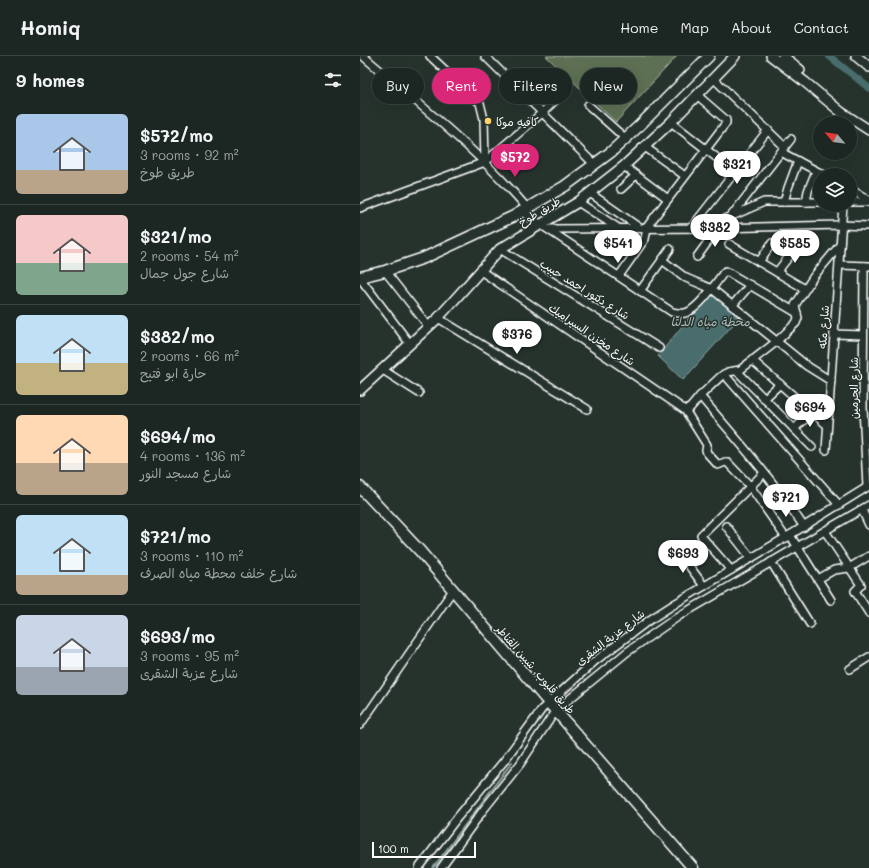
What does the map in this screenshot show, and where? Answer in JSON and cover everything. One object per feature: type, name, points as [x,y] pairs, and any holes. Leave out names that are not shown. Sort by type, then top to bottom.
[{"type":"main road","name":"طريق طوخ","points":[[360,277],[385,271],[424,258],[525,210],[565,186],[595,165],[626,138],[709,56]]},
{"type":"main road","name":"طريق قليوب, شبين القناطر","points":[[360,487],[420,551],[693,868]]},
{"type":"street","points":[[363,56],[485,162],[508,185],[525,210],[545,226],[672,312],[679,314],[686,313],[693,309],[712,289],[726,271],[797,313]]},
{"type":"street","points":[[430,56],[480,103],[484,119],[485,162]]},
{"type":"street","points":[[485,56],[595,165]]},
{"type":"street","name":"طريق طوخ","points":[[360,390],[438,318],[500,249],[545,226],[624,166],[671,122],[735,56]]},
{"type":"street","points":[[772,56],[806,82],[841,112],[869,130]]},
{"type":"street","points":[[783,56],[846,109],[869,124]]},
{"type":"street","points":[[856,56],[869,67]]},
{"type":"street","points":[[713,78],[768,130],[783,149],[798,161],[813,169]]},
{"type":"street","points":[[645,228],[726,122],[697,95]]},
{"type":"street","points":[[360,208],[485,162],[551,104]]},
{"type":"street","points":[[588,105],[626,138]]},
{"type":"street","points":[[671,122],[735,172]]},
{"type":"street","points":[[691,228],[768,130]]},
{"type":"street","points":[[731,216],[791,139]]},
{"type":"street","points":[[645,147],[685,176]]},
{"type":"street","points":[[784,202],[798,161]]},
{"type":"street","points":[[624,166],[668,199]]},
{"type":"street","points":[[621,189],[636,175]]},
{"type":"street","points":[[806,202],[808,191],[813,178]]},
{"type":"street","points":[[590,193],[645,228],[647,234],[642,244],[618,276]]},
{"type":"street","points":[[857,193],[869,201]]},
{"type":"street","points":[[857,202],[869,201]]},
{"type":"street","points":[[578,202],[618,228]]},
{"type":"street","points":[[705,228],[759,203],[813,202]]},
{"type":"street","name":"شارع مكه","points":[[826,450],[842,212]]},
{"type":"street","points":[[545,226],[618,228],[718,228],[841,225],[869,226]]},
{"type":"street","points":[[697,257],[718,228]]},
{"type":"street","points":[[759,262],[772,243]]},
{"type":"street","points":[[728,244],[805,289]]},
{"type":"street","points":[[777,272],[798,245]]},
{"type":"street","points":[[831,600],[798,547],[750,486],[728,463],[725,462],[718,465],[707,452],[707,445],[688,409],[724,374],[737,371],[776,342],[797,322],[798,318],[796,303],[805,289],[840,245]]},
{"type":"street","name":"شارع دكتور احمد حبيب","points":[[500,249],[659,348]]},
{"type":"street","points":[[640,291],[670,249]]},
{"type":"street","points":[[662,260],[686,278],[712,289],[776,342],[807,366],[830,381]]},
{"type":"street","points":[[839,265],[866,266]]},
{"type":"street","name":"شارع الحرمين","points":[[866,266],[863,408],[868,486]]},
{"type":"street","points":[[385,271],[429,327]]},
{"type":"street","name":"شارع مخزن السيراميك","points":[[481,271],[688,409]]},
{"type":"street","points":[[360,277],[410,344]]},
{"type":"street","points":[[732,306],[750,285]]},
{"type":"street","points":[[438,318],[587,409]]},
{"type":"street","points":[[834,334],[864,335]]},
{"type":"street","points":[[752,360],[827,425]]},
{"type":"street","points":[[383,370],[420,393]]},
{"type":"street","points":[[737,371],[812,447]]},
{"type":"street","points":[[724,374],[839,505]]},
{"type":"street","points":[[764,399],[780,384]]},
{"type":"street","points":[[700,396],[764,473],[793,510],[804,527]]},
{"type":"street","points":[[794,429],[813,412]]},
{"type":"street","points":[[730,570],[701,535],[764,473]]},
{"type":"street","name":"شارع عزبة الشقرى","points":[[419,868],[513,749],[536,717],[549,702],[595,661],[648,621],[730,570],[804,527],[868,486]]},
{"type":"street","name":"شارع عزبة الشقرى","points":[[441,868],[484,809],[520,764],[556,710],[602,671],[653,634],[706,599],[869,505]]},
{"type":"street","points":[[862,510],[869,525]]},
{"type":"street","points":[[726,526],[751,558]]},
{"type":"street","points":[[825,531],[861,585],[855,590],[869,614]]},
{"type":"street","points":[[678,551],[704,586]]},
{"type":"street","points":[[818,579],[834,570],[849,568],[869,556]]},
{"type":"street","points":[[771,562],[810,624]]},
{"type":"street","points":[[360,725],[453,590]]},
{"type":"street","points":[[850,669],[869,657]]},
{"type":"green space","points":[[546,56],[677,56],[637,99],[637,68],[580,68],[580,88],[572,81],[572,68],[559,68]]},
{"type":"green space","points":[[597,104],[633,104],[616,122]]},
{"type":"water","name":"محطة مياه الدلتا","points":[[710,292],[739,318],[683,380],[658,356]]},
{"type":"waterway","points":[[829,56],[869,88]]},
{"type":"waterway","points":[[433,868],[512,762]]},
{"type":"place","name":"كافيه موكا","points":[[488,121]]}]
